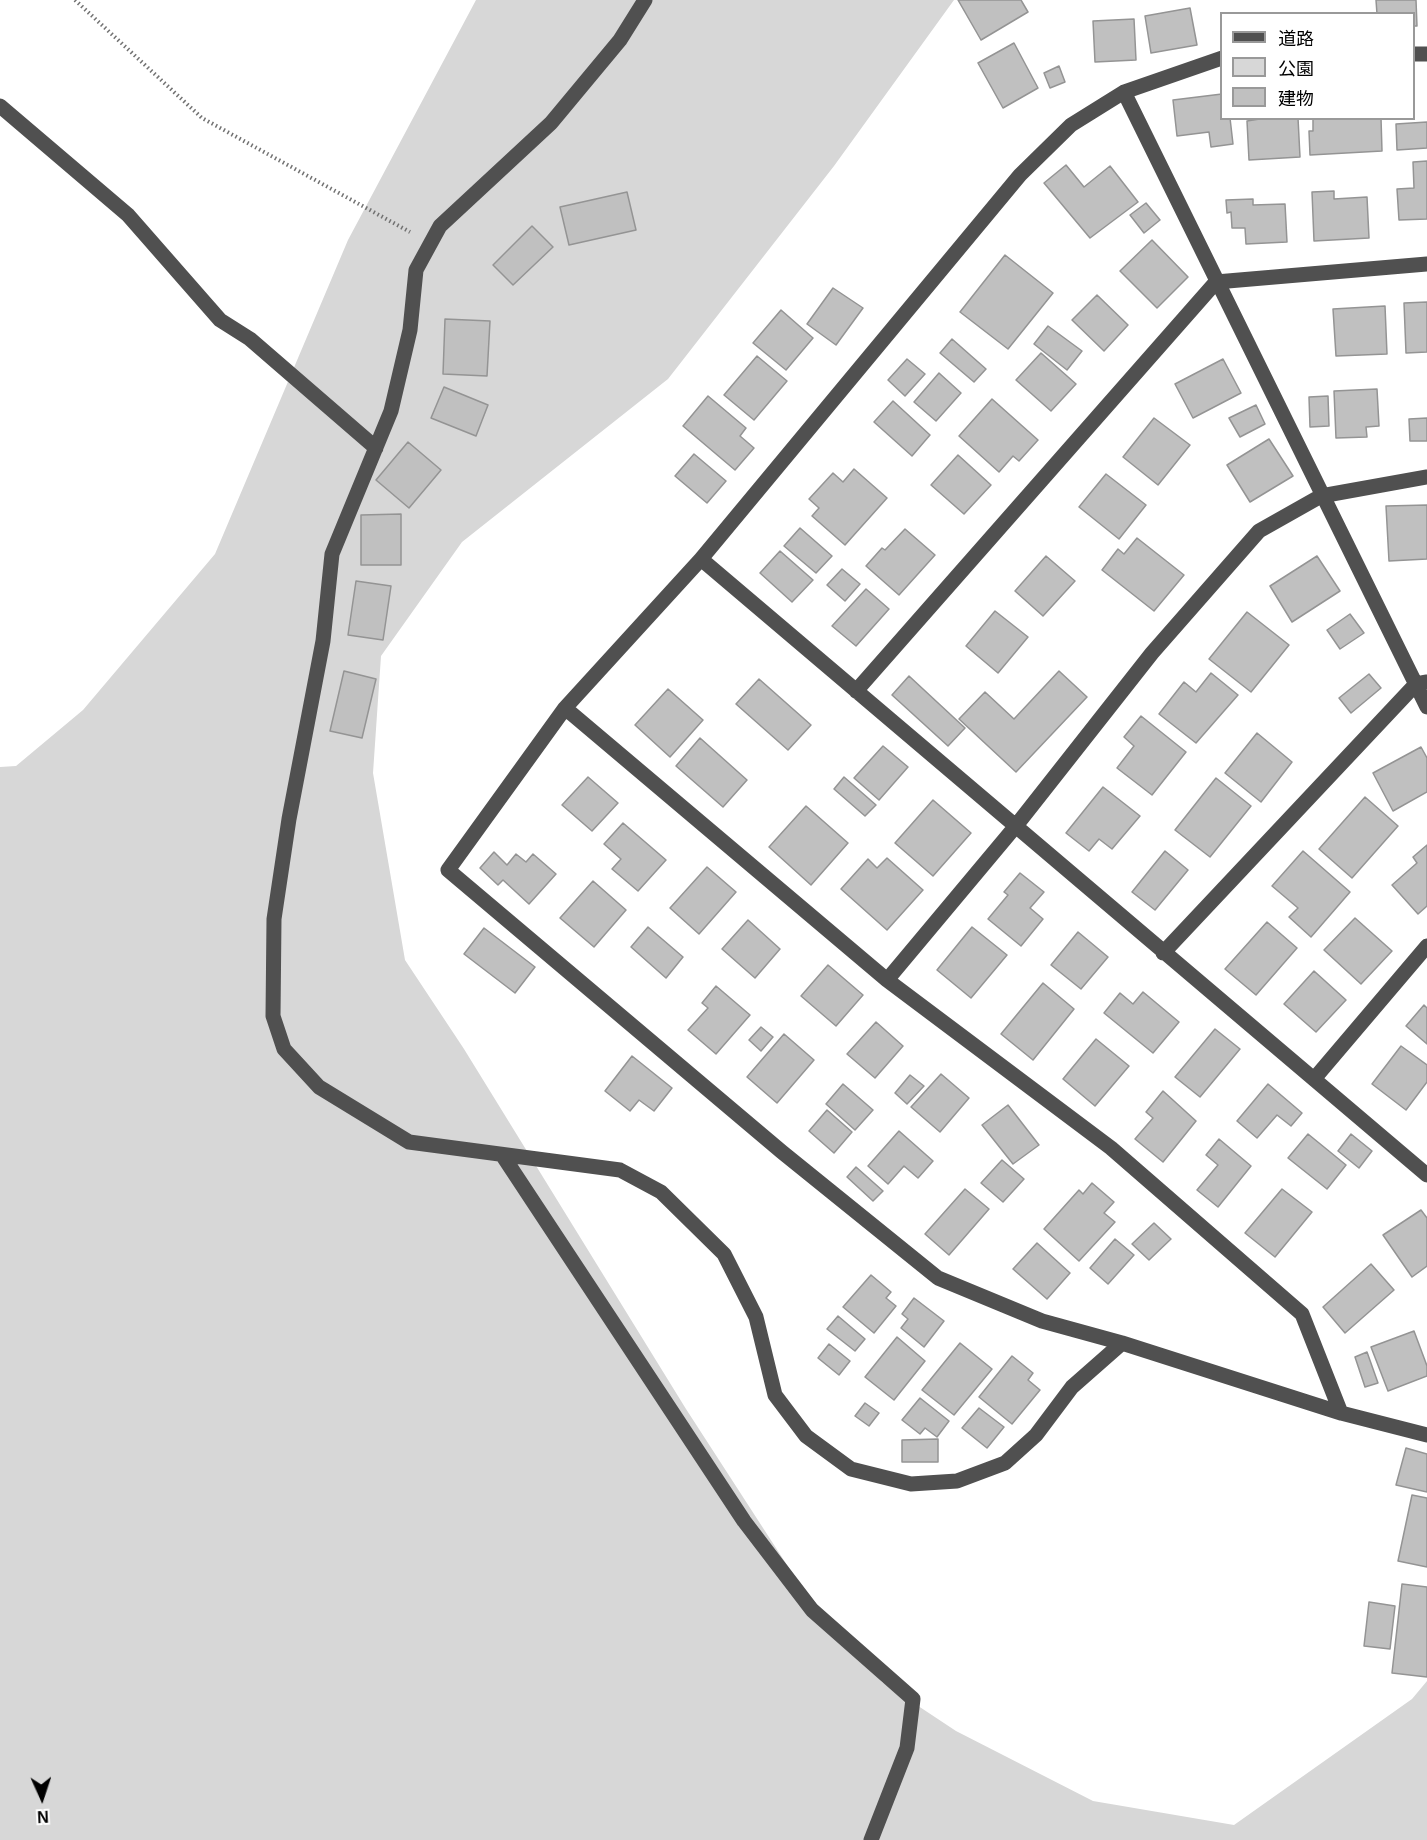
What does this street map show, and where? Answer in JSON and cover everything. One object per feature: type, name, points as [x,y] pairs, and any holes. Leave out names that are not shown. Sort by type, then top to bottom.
[{"type":"street","points":[[645,0],[620,40],[551,123],[440,226],[416,270],[410,330],[390,411],[332,554],[323,641],[289,819],[274,919],[273,1016],[284,1049],[319,1087],[409,1142],[620,1170],[661,1192],[724,1254],[756,1317],[774,1395],[806,1436],[851,1469],[911,1484],[957,1481],[1005,1463],[1036,1435],[1072,1387],[1122,1343]]},
{"type":"street","points":[[1220,58],[1124,92],[1071,125],[1020,175],[701,559],[565,708],[448,870],[782,1152],[938,1278],[1042,1321],[1122,1343],[1341,1413],[1427,1435]]},
{"type":"street","points":[[1124,92],[1321,496],[1421,683],[1427,707]]},
{"type":"street","points":[[0,106],[128,215],[220,320],[250,339],[376,448]]},
{"type":"street","points":[[856,691],[1216,282],[1427,264]]},
{"type":"street","points":[[887,980],[1015,827],[1152,653],[1259,531],[1321,496],[1427,477]]},
{"type":"street","points":[[701,559],[1427,1176]]},
{"type":"street","points":[[1163,953],[1421,683]]},
{"type":"street","points":[[565,708],[887,980],[1111,1148],[1302,1314],[1341,1413]]},
{"type":"street","points":[[1314,1079],[1427,946]]},
{"type":"street","points":[[503,1156],[744,1521],[812,1610],[913,1699],[907,1748],[871,1840]]},
{"type":"path","points":[[75,0],[202,118],[432,243]]},
{"type":"green space","points":[[476,0],[954,0],[834,166],[668,379],[462,542],[381,656],[373,773],[405,960],[464,1049],[686,1409],[798,1582],[882,1682],[956,1731],[1093,1801],[1234,1825],[1412,1699],[1427,1681],[1427,1840],[0,1840],[0,767],[16,766],[83,710],[215,554],[348,240]]},
{"type":"building","points":[[958,0],[1021,0],[1028,12],[981,40]]},
{"type":"building","points":[[1376,0],[1416,0],[1417,26],[1415,26],[1415,12],[1377,12]]},
{"type":"building","points":[[1190,8],[1197,45],[1151,53],[1145,16]]},
{"type":"building","points":[[1134,19],[1136,60],[1095,62],[1093,21]]},
{"type":"building","points":[[1014,43],[1038,88],[1003,108],[978,63]]},
{"type":"building","points":[[1059,66],[1065,82],[1050,88],[1044,73]]},
{"type":"building","points":[[1220,94],[1220,120],[1230,120],[1233,144],[1211,147],[1209,132],[1177,136],[1173,100]]},
{"type":"building","points":[[1298,120],[1300,157],[1249,160],[1247,121]]},
{"type":"building","points":[[1313,120],[1381,120],[1382,151],[1310,155],[1309,131],[1313,131]]},
{"type":"building","points":[[1427,122],[1427,148],[1397,150],[1396,124]]},
{"type":"building","points":[[1427,161],[1427,219],[1399,220],[1397,189],[1414,188],[1413,162]]},
{"type":"building","points":[[1066,165],[1084,187],[1110,166],[1138,202],[1090,238],[1044,183]]},
{"type":"building","points":[[1334,191],[1334,199],[1367,197],[1369,238],[1314,241],[1312,192]]},
{"type":"building","points":[[627,192],[636,230],[569,245],[560,207]]},
{"type":"building","points":[[1253,199],[1253,205],[1285,204],[1287,242],[1246,244],[1245,228],[1232,228],[1231,212],[1227,213],[1226,200]]},
{"type":"building","points":[[1146,203],[1160,220],[1144,233],[1130,215]]},
{"type":"building","points":[[532,226],[553,247],[513,285],[493,265]]},
{"type":"building","points":[[1152,240],[1188,277],[1157,308],[1120,271]]},
{"type":"building","points":[[1005,255],[1053,293],[1008,349],[960,312]]},
{"type":"building","points":[[833,288],[863,308],[836,345],[807,324]]},
{"type":"building","points":[[1097,295],[1128,325],[1104,351],[1072,320]]},
{"type":"building","points":[[1427,302],[1427,352],[1406,353],[1404,303]]},
{"type":"building","points":[[1385,306],[1387,354],[1336,356],[1333,309]]},
{"type":"building","points":[[781,310],[813,338],[786,370],[753,343]]},
{"type":"building","points":[[445,319],[490,321],[487,376],[443,374]]},
{"type":"building","points":[[1048,326],[1082,351],[1067,370],[1034,344]]},
{"type":"building","points":[[952,339],[986,369],[974,382],[940,353]]},
{"type":"building","points":[[1041,353],[1076,384],[1051,411],[1016,380]]},
{"type":"building","points":[[757,356],[787,381],[754,420],[724,395]]},
{"type":"building","points":[[907,359],[925,374],[905,396],[888,380]]},
{"type":"building","points":[[1223,359],[1241,393],[1193,418],[1175,384]]},
{"type":"building","points":[[939,373],[961,393],[936,421],[914,402]]},
{"type":"building","points":[[444,387],[488,405],[476,436],[431,418]]},
{"type":"building","points":[[1377,389],[1379,426],[1366,427],[1367,437],[1336,438],[1334,391]]},
{"type":"building","points":[[708,396],[746,428],[740,436],[754,448],[735,470],[683,426]]},
{"type":"building","points":[[1328,396],[1329,426],[1310,427],[1309,397]]},
{"type":"building","points":[[992,399],[1038,440],[1019,461],[1013,456],[999,472],[959,436]]},
{"type":"building","points":[[893,401],[930,435],[912,456],[874,422]]},
{"type":"building","points":[[1256,405],[1265,424],[1240,437],[1229,418]]},
{"type":"building","points":[[1154,418],[1190,445],[1158,485],[1123,457]]},
{"type":"building","points":[[1427,418],[1427,441],[1410,441],[1409,419]]},
{"type":"building","points":[[1269,439],[1293,476],[1250,502],[1227,465]]},
{"type":"building","points":[[408,442],[441,470],[409,508],[376,480]]},
{"type":"building","points":[[694,454],[726,481],[707,503],[675,476]]},
{"type":"building","points":[[958,455],[991,485],[964,514],[931,485]]},
{"type":"building","points":[[854,469],[887,498],[845,545],[812,516],[819,508],[809,499],[833,473],[843,482]]},
{"type":"building","points":[[1106,474],[1146,505],[1119,539],[1079,507]]},
{"type":"building","points":[[1427,505],[1427,559],[1389,561],[1386,506]]},
{"type":"building","points":[[401,514],[401,565],[361,565],[361,515]]},
{"type":"building","points":[[800,528],[832,556],[816,573],[784,546]]},
{"type":"building","points":[[905,529],[935,555],[899,595],[866,566],[882,548],[885,550]]},
{"type":"building","points":[[1137,538],[1184,575],[1154,611],[1102,570],[1118,549],[1124,554]]},
{"type":"building","points":[[780,551],[813,580],[792,602],[760,573]]},
{"type":"building","points":[[1046,556],[1075,581],[1043,616],[1015,591]]},
{"type":"building","points":[[1317,556],[1340,591],[1292,622],[1270,586]]},
{"type":"building","points":[[842,569],[860,584],[845,601],[827,585]]},
{"type":"building","points":[[356,581],[391,586],[383,640],[348,635]]},
{"type":"building","points":[[866,589],[889,609],[856,646],[832,626]]},
{"type":"building","points":[[995,611],[1028,637],[998,673],[966,646]]},
{"type":"building","points":[[1247,612],[1289,645],[1251,692],[1209,659]]},
{"type":"building","points":[[1350,614],[1364,633],[1340,649],[1327,630]]},
{"type":"building","points":[[344,671],[376,679],[362,738],[330,731]]},
{"type":"building","points":[[1059,671],[1087,697],[1016,772],[959,719],[985,692],[1014,719]]},
{"type":"building","points":[[1211,673],[1238,695],[1196,743],[1159,714],[1184,682],[1196,692]]},
{"type":"building","points":[[1369,674],[1381,688],[1351,713],[1339,698]]},
{"type":"building","points":[[909,676],[965,728],[948,746],[892,695]]},
{"type":"building","points":[[759,679],[811,725],[788,750],[736,704]]},
{"type":"building","points":[[668,689],[703,720],[670,757],[635,725]]},
{"type":"building","points":[[1141,716],[1186,752],[1152,795],[1117,768],[1134,746],[1124,737]]},
{"type":"building","points":[[1257,733],[1292,762],[1261,802],[1225,773]]},
{"type":"building","points":[[700,738],[747,780],[723,807],[676,766]]},
{"type":"building","points":[[883,746],[908,767],[879,800],[854,778]]},
{"type":"building","points":[[1421,747],[1427,758],[1427,792],[1393,811],[1373,773]]},
{"type":"building","points":[[588,777],[618,803],[592,831],[562,805]]},
{"type":"building","points":[[844,777],[876,805],[865,816],[834,789]]},
{"type":"building","points":[[1216,778],[1251,806],[1210,857],[1175,830]]},
{"type":"building","points":[[1103,787],[1140,816],[1112,849],[1099,839],[1089,851],[1066,833]]},
{"type":"building","points":[[1365,797],[1398,826],[1352,878],[1319,849]]},
{"type":"building","points":[[933,800],[971,833],[933,876],[895,843]]},
{"type":"building","points":[[806,806],[848,843],[811,885],[769,847]]},
{"type":"building","points":[[623,823],[666,860],[638,891],[612,869],[621,859],[604,844]]},
{"type":"building","points":[[1427,845],[1427,906],[1418,914],[1392,885],[1417,863],[1413,857]]},
{"type":"building","points":[[1165,851],[1188,870],[1155,910],[1132,892]]},
{"type":"building","points":[[1303,851],[1350,892],[1311,937],[1289,917],[1298,908],[1272,886]]},
{"type":"building","points":[[494,852],[507,865],[516,854],[526,862],[533,854],[556,874],[529,904],[503,880],[498,885],[480,868]]},
{"type":"building","points":[[887,858],[923,890],[887,930],[841,889],[868,859],[877,868]]},
{"type":"building","points":[[707,867],[736,892],[699,934],[670,908]]},
{"type":"building","points":[[1020,873],[1044,892],[1030,908],[1043,919],[1021,946],[988,919],[1008,895],[1004,892]]},
{"type":"building","points":[[593,881],[626,910],[594,947],[560,918]]},
{"type":"building","points":[[1355,918],[1392,951],[1361,984],[1324,950]]},
{"type":"building","points":[[748,920],[780,949],[755,978],[722,949]]},
{"type":"building","points":[[1267,922],[1297,948],[1256,995],[1225,969]]},
{"type":"building","points":[[648,927],[683,957],[666,978],[631,947]]},
{"type":"building","points":[[972,927],[1007,955],[971,998],[937,970]]},
{"type":"building","points":[[484,928],[535,967],[515,993],[464,954]]},
{"type":"building","points":[[1078,932],[1108,957],[1081,989],[1051,965]]},
{"type":"building","points":[[828,965],[863,995],[836,1026],[801,996]]},
{"type":"building","points":[[1314,971],[1346,1000],[1316,1032],[1284,1004]]},
{"type":"building","points":[[1043,983],[1074,1009],[1033,1060],[1001,1034]]},
{"type":"building","points":[[716,986],[750,1015],[716,1054],[688,1030],[708,1008],[702,1003]]},
{"type":"building","points":[[1143,992],[1179,1022],[1153,1053],[1104,1013],[1120,993],[1133,1004]]},
{"type":"building","points":[[1424,1005],[1427,1008],[1427,1044],[1406,1026]]},
{"type":"building","points":[[876,1022],[903,1046],[875,1078],[847,1054]]},
{"type":"building","points":[[761,1027],[773,1037],[761,1051],[749,1040]]},
{"type":"building","points":[[1215,1029],[1240,1049],[1200,1097],[1175,1077]]},
{"type":"building","points":[[784,1034],[814,1060],[777,1103],[747,1077]]},
{"type":"building","points":[[1096,1039],[1129,1066],[1095,1106],[1063,1079]]},
{"type":"building","points":[[1401,1046],[1427,1065],[1427,1082],[1406,1110],[1372,1084]]},
{"type":"building","points":[[632,1056],[672,1088],[654,1111],[639,1100],[630,1111],[605,1091]]},
{"type":"building","points":[[941,1074],[969,1098],[940,1132],[911,1107]]},
{"type":"building","points":[[910,1075],[924,1086],[907,1104],[895,1093]]},
{"type":"building","points":[[843,1084],[873,1110],[855,1130],[826,1104]]},
{"type":"building","points":[[1268,1084],[1302,1113],[1291,1126],[1277,1115],[1257,1138],[1237,1121]]},
{"type":"building","points":[[1163,1091],[1196,1121],[1163,1162],[1135,1139],[1153,1118],[1146,1112]]},
{"type":"building","points":[[1008,1105],[1039,1145],[1013,1164],[982,1125]]},
{"type":"building","points":[[827,1110],[852,1132],[834,1153],[809,1131]]},
{"type":"building","points":[[899,1131],[933,1161],[918,1178],[904,1166],[888,1184],[868,1166]]},
{"type":"building","points":[[1308,1134],[1346,1165],[1327,1189],[1288,1158]]},
{"type":"building","points":[[1351,1134],[1372,1151],[1359,1168],[1338,1151]]},
{"type":"building","points":[[1219,1139],[1251,1166],[1218,1207],[1197,1190],[1218,1165],[1206,1155]]},
{"type":"building","points":[[1002,1160],[1024,1179],[1003,1202],[981,1183]]},
{"type":"building","points":[[856,1167],[883,1191],[873,1201],[847,1177]]},
{"type":"building","points":[[1092,1183],[1114,1202],[1104,1213],[1115,1222],[1079,1261],[1044,1229],[1079,1190],[1083,1194]]},
{"type":"building","points":[[965,1189],[989,1209],[949,1255],[925,1234]]},
{"type":"building","points":[[1282,1189],[1312,1212],[1275,1257],[1245,1233]]},
{"type":"building","points":[[1421,1210],[1427,1218],[1427,1266],[1412,1277],[1383,1235]]},
{"type":"building","points":[[1154,1223],[1171,1239],[1149,1260],[1132,1244]]},
{"type":"building","points":[[1115,1239],[1134,1255],[1108,1284],[1090,1268]]},
{"type":"building","points":[[1037,1243],[1070,1273],[1047,1299],[1013,1269]]},
{"type":"building","points":[[1371,1264],[1394,1290],[1345,1333],[1323,1307]]},
{"type":"building","points":[[871,1275],[891,1292],[886,1298],[896,1306],[874,1333],[843,1307]]},
{"type":"building","points":[[914,1298],[944,1321],[924,1347],[901,1328],[908,1319],[902,1314]]},
{"type":"building","points":[[838,1316],[865,1339],[855,1351],[827,1329]]},
{"type":"building","points":[[1414,1331],[1427,1366],[1427,1376],[1388,1391],[1371,1347]]},
{"type":"building","points":[[897,1337],[925,1361],[894,1400],[865,1377]]},
{"type":"building","points":[[960,1343],[992,1369],[954,1415],[922,1390]]},
{"type":"building","points":[[829,1344],[850,1361],[839,1375],[818,1358]]},
{"type":"building","points":[[1367,1352],[1378,1383],[1365,1387],[1355,1357]]},
{"type":"building","points":[[1012,1356],[1033,1373],[1028,1380],[1040,1390],[1012,1424],[979,1397]]},
{"type":"building","points":[[920,1398],[949,1421],[937,1437],[925,1428],[920,1434],[902,1420]]},
{"type":"building","points":[[865,1403],[879,1413],[869,1426],[855,1416]]},
{"type":"building","points":[[979,1408],[1004,1427],[987,1448],[962,1428]]},
{"type":"building","points":[[938,1439],[938,1462],[902,1462],[902,1440]]},
{"type":"building","points":[[1406,1448],[1427,1454],[1427,1492],[1396,1485]]},
{"type":"building","points":[[1412,1495],[1427,1498],[1427,1567],[1398,1561]]},
{"type":"building","points":[[1402,1584],[1427,1587],[1427,1677],[1392,1673]]},
{"type":"building","points":[[1369,1602],[1395,1606],[1390,1649],[1364,1646]]}]
